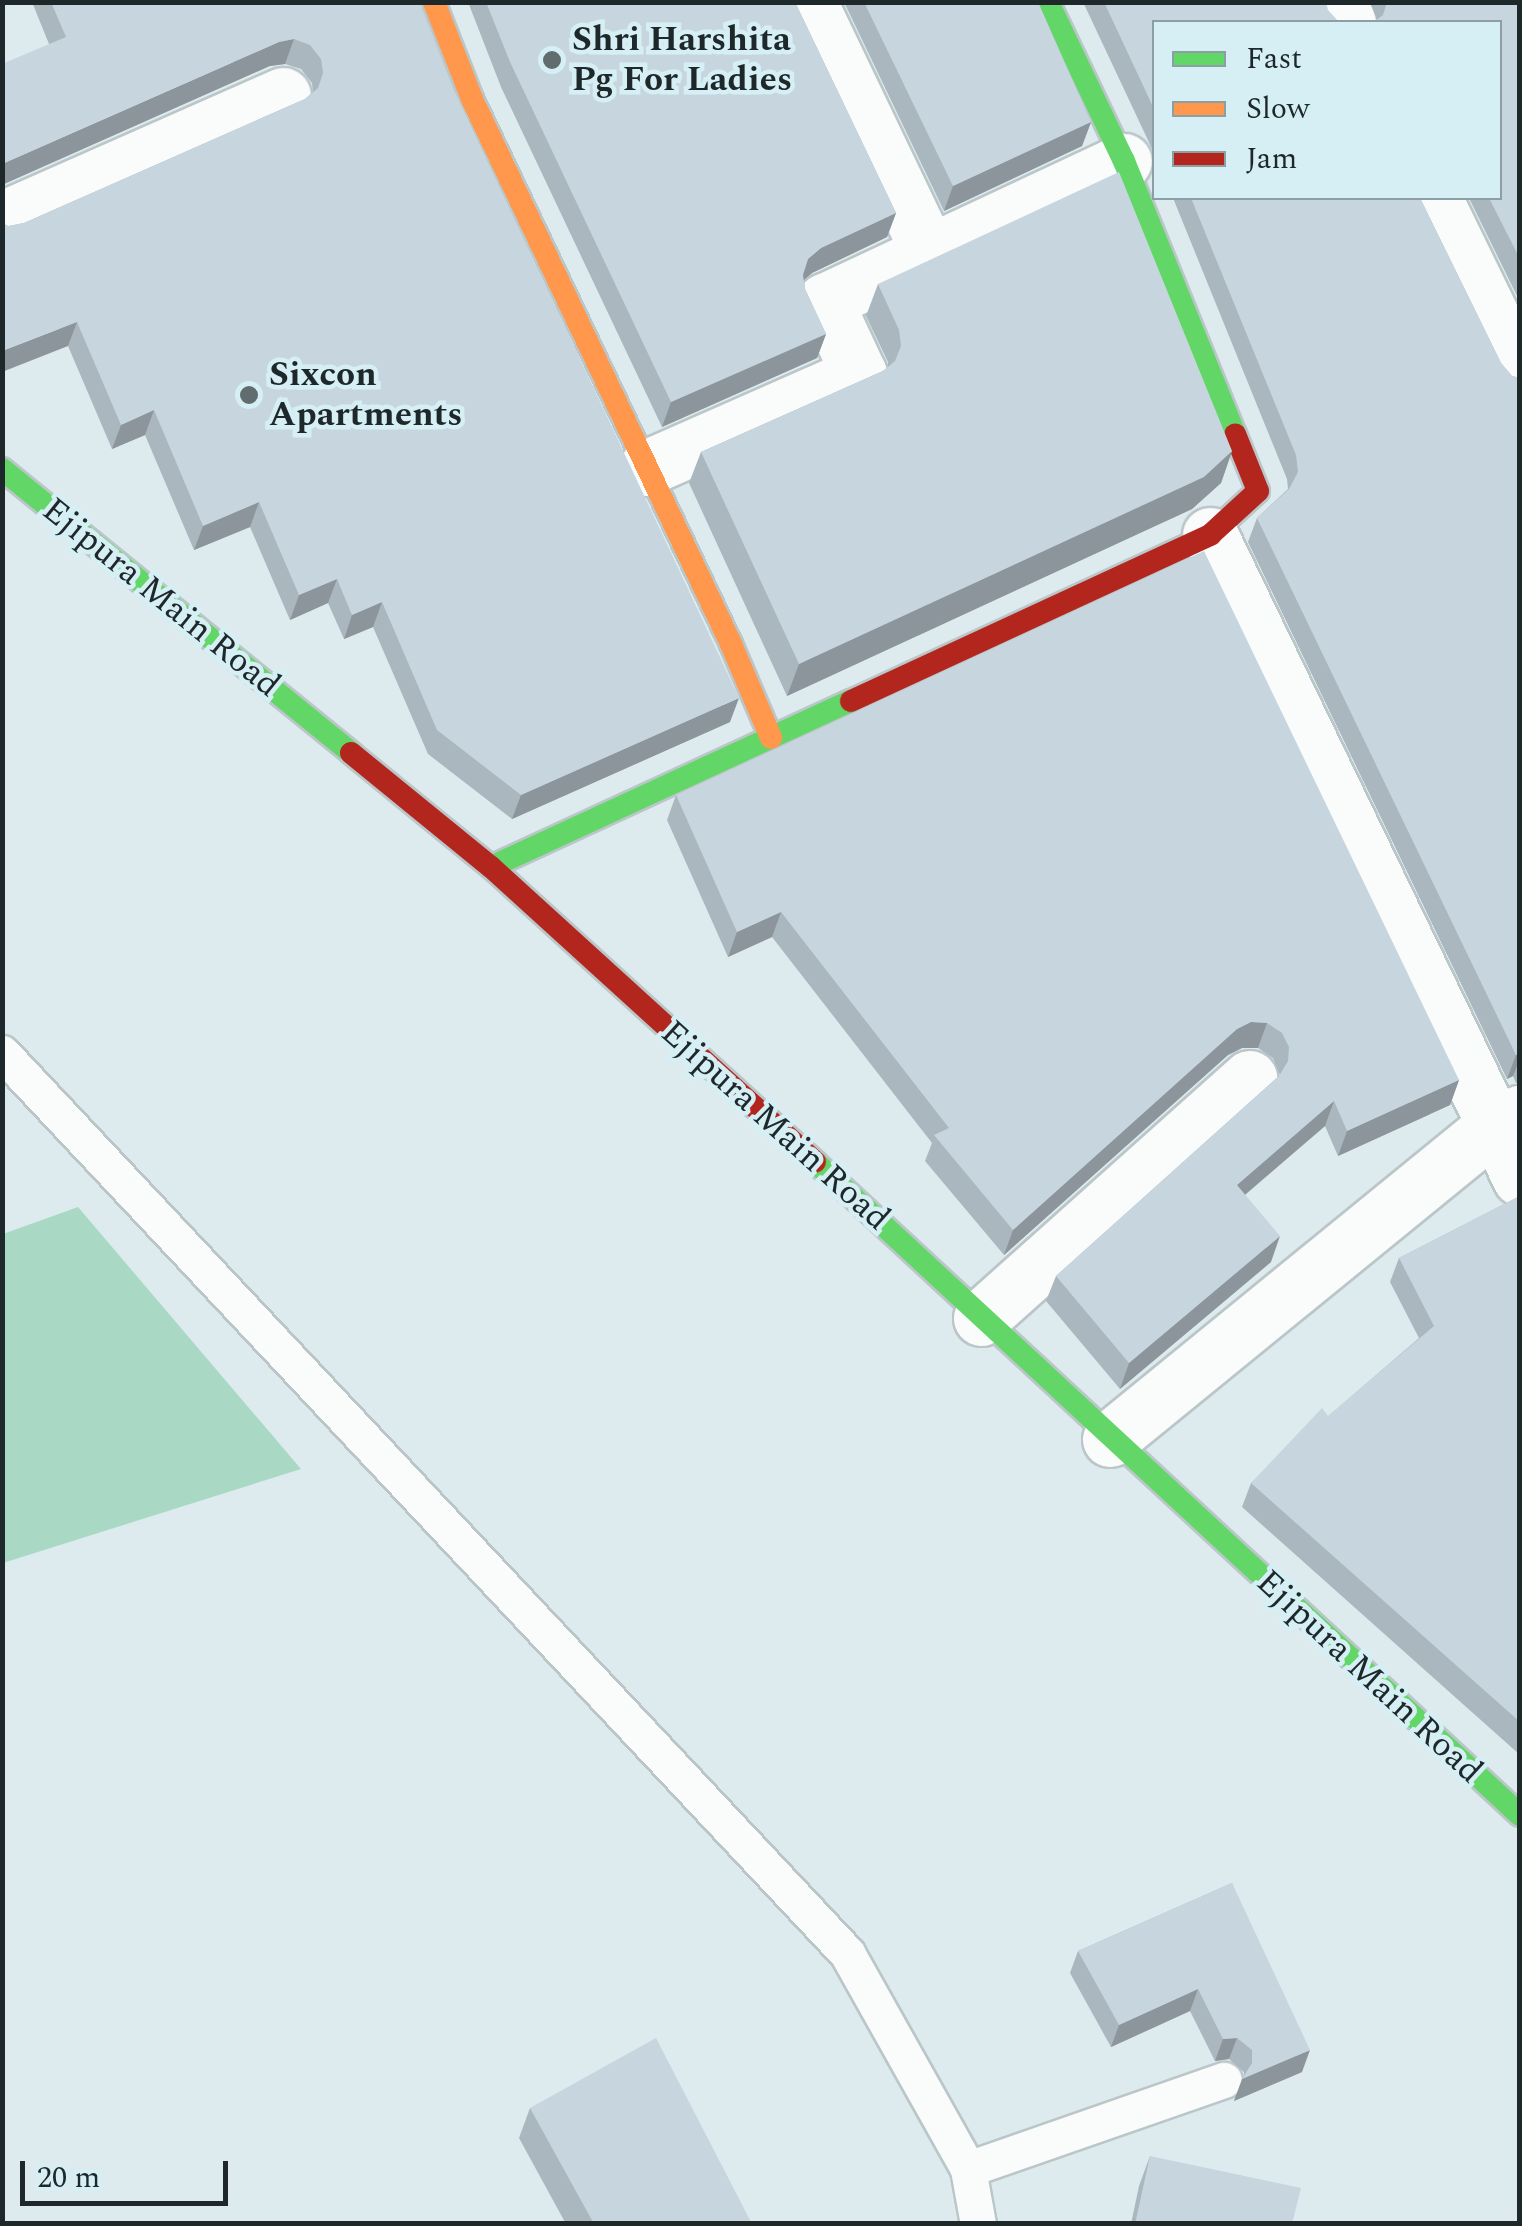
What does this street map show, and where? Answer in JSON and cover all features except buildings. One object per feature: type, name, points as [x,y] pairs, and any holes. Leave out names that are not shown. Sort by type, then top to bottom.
[{"type":"street","points":[[434,2],[472,99],[770,738]]},
{"type":"street","points":[[809,2],[928,250]]},
{"type":"street","points":[[491,867],[1210,535],[1258,491],[1124,162],[1048,2]]},
{"type":"street","points":[[2,219],[284,95]]},
{"type":"street","points":[[646,468],[859,374],[825,301],[1124,162]]},
{"type":"street","points":[[1435,200],[1520,374]]},
{"type":"street","name":"Ejipura Main Road","points":[[2,469],[491,867],[1520,1815]]},
{"type":"street","points":[[1210,535],[1508,1119],[1520,1178]]},
{"type":"street","points":[[982,1318],[1249,1078]]},
{"type":"street","points":[[1110,1439],[1508,1119]]},
{"type":"lane","points":[[2,1053],[847,1954],[968,2169],[978,2224]]},
{"type":"lane","points":[[968,2169],[1224,2080]]},
{"type":"green space","points":[[78,1207],[301,1469],[3,1563],[3,1234]]},
{"type":"traffic: fast","points":[[1048,2],[1124,161],[1235,434]]},
{"type":"traffic: fast","points":[[2,469],[351,753]]},
{"type":"traffic: fast","points":[[491,867],[851,701]]},
{"type":"traffic: fast","points":[[815,1162],[1520,1815]]},
{"type":"traffic: slow","points":[[434,2],[472,99],[731,644],[771,738]]},
{"type":"traffic: jam","points":[[851,701],[1210,535],[1258,491],[1235,434]]},
{"type":"traffic: jam","points":[[351,753],[491,867],[815,1162]]},
{"type":"place","name":"Shri Harshita Pg For Ladies","points":[[552,60]]},
{"type":"place","name":"Sixcon Apartments","points":[[249,395]]}]
